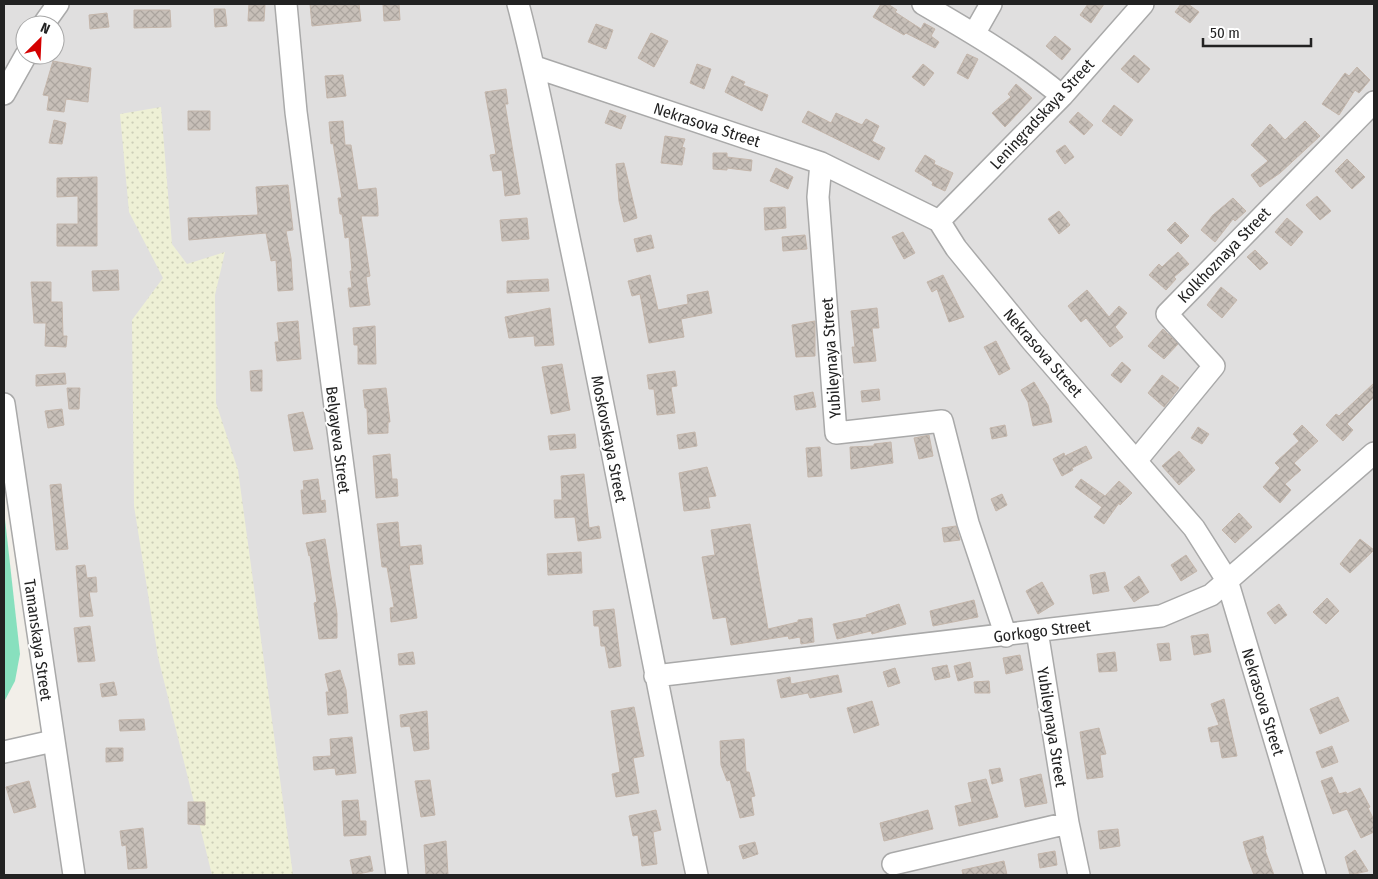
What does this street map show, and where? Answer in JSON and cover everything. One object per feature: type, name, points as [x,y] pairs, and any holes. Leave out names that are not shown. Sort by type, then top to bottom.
[{"type":"street","points":[[50,15],[58,4]]},
{"type":"street","name":"Belyayeva Street","points":[[286,4],[300,141],[397,875]]},
{"type":"street","name":"Moskovskaya Street","points":[[518,4],[535,67],[596,366],[655,676],[697,875]]},
{"type":"street","points":[[923,4],[974,34],[1040,78],[1062,96]]},
{"type":"street","points":[[974,34],[991,4]]},
{"type":"street","name":"Leningradskaya Street","points":[[939,221],[1062,96],[1143,4]]},
{"type":"street","points":[[4,94],[20,65]]},
{"type":"street","name":"Nekrasova Street","points":[[535,67],[821,163],[939,221],[956,248],[1032,341],[1194,528],[1227,580],[1316,875]]},
{"type":"street","name":"Kolkhoznaya Street","points":[[1136,460],[1214,366],[1167,314],[1374,102]]},
{"type":"street","name":"Yubileynaya Street","points":[[821,163],[818,197],[836,433],[942,421],[968,522],[1006,636]]},
{"type":"street","name":"Tamanskaya Street","points":[[4,404],[74,875]]},
{"type":"street","name":"Gorkogo Street","points":[[655,676],[1006,636],[1161,616],[1211,595],[1374,453]]},
{"type":"street","name":"Yubileynaya Street","points":[[1037,631],[1068,823],[1079,875]]},
{"type":"street","points":[[4,752],[53,741]]},
{"type":"street","points":[[893,864],[1068,823]]},
{"type":"shaded area","points":[[4,4],[1374,4],[1374,875],[4,875],[4,752],[53,741],[4,404]]},
{"type":"green space","points":[[161,107],[172,244],[187,264],[225,252],[215,295],[216,403],[238,470],[293,875],[212,875],[158,657],[134,506],[132,320],[163,278],[129,212],[120,114]]},
{"type":"green space","points":[[4,510],[20,654],[15,681],[4,702]]},
{"type":"building","points":[[249,4],[265,4],[264,21],[248,21]]},
{"type":"building","points":[[310,4],[359,4],[361,21],[312,26]]},
{"type":"building","points":[[383,4],[399,4],[400,20],[384,21]]},
{"type":"building","points":[[881,4],[888,4],[897,10],[895,12],[921,29],[924,23],[935,29],[931,36],[939,42],[935,48],[906,33],[904,35],[873,17]]},
{"type":"building","points":[[1088,4],[1104,4],[1091,23],[1080,15]]},
{"type":"building","points":[[1181,4],[1188,4],[1199,12],[1190,23],[1175,12]]},
{"type":"building","points":[[214,9],[225,9],[227,26],[215,27]]},
{"type":"building","points":[[134,10],[170,10],[171,27],[134,28]]},
{"type":"building","points":[[107,13],[109,27],[90,29],[89,15]]},
{"type":"building","points":[[596,24],[613,30],[606,49],[588,42]]},
{"type":"building","points":[[651,33],[668,41],[654,67],[638,58]]},
{"type":"building","points":[[1055,36],[1071,49],[1062,60],[1046,46]]},
{"type":"building","points":[[967,54],[978,59],[968,79],[957,73]]},
{"type":"building","points":[[1134,55],[1150,69],[1138,83],[1121,69]]},
{"type":"building","points":[[65,63],[91,68],[88,102],[66,99],[64,112],[47,110],[49,96],[43,95],[52,65],[65,65]]},
{"type":"building","points":[[697,64],[711,69],[704,89],[690,83]]},
{"type":"building","points":[[923,64],[934,73],[924,86],[912,77]]},
{"type":"building","points":[[1357,67],[1370,80],[1359,93],[1355,90],[1339,115],[1322,104],[1345,73],[1349,76]]},
{"type":"building","points":[[343,75],[346,96],[327,98],[325,76]]},
{"type":"building","points":[[732,76],[745,82],[743,85],[768,95],[762,111],[725,92]]},
{"type":"building","points":[[1016,84],[1032,98],[1005,127],[992,113],[1011,97],[1008,94]]},
{"type":"building","points":[[506,89],[508,104],[505,104],[520,194],[505,196],[502,170],[493,171],[490,155],[496,154],[485,92]]},
{"type":"building","points":[[1114,105],[1133,120],[1121,136],[1102,121]]},
{"type":"building","points":[[610,110],[626,116],[621,129],[605,123]]},
{"type":"building","points":[[188,111],[210,111],[210,130],[188,130]]},
{"type":"building","points":[[808,111],[831,123],[836,113],[862,125],[866,119],[879,126],[872,141],[885,148],[879,160],[802,122]]},
{"type":"building","points":[[1078,112],[1093,125],[1084,135],[1069,122]]},
{"type":"building","points":[[54,120],[66,123],[62,144],[49,143]]},
{"type":"building","points":[[343,121],[345,145],[351,145],[358,190],[376,188],[378,209],[378,216],[361,216],[370,276],[366,277],[370,305],[350,307],[348,288],[352,288],[350,271],[352,271],[349,237],[345,238],[342,214],[340,214],[338,198],[342,198],[333,143],[331,144],[329,122]]},
{"type":"building","points":[[1305,121],[1320,136],[1280,173],[1260,187],[1251,175],[1268,161],[1251,145],[1270,124],[1285,140]]},
{"type":"building","points":[[665,136],[685,139],[682,147],[685,148],[682,165],[661,163]]},
{"type":"building","points":[[1065,145],[1074,157],[1065,164],[1056,151]]},
{"type":"building","points":[[713,153],[727,153],[727,157],[752,160],[751,171],[727,168],[727,170],[713,169]]},
{"type":"building","points":[[925,155],[935,161],[934,164],[953,173],[945,191],[932,185],[933,182],[915,171]]},
{"type":"building","points":[[1347,159],[1365,177],[1352,189],[1335,171]]},
{"type":"building","points":[[624,163],[637,218],[624,222],[619,201],[616,164]]},
{"type":"building","points":[[776,168],[793,177],[788,189],[770,181]]},
{"type":"building","points":[[97,177],[97,246],[57,246],[57,224],[78,224],[78,196],[57,197],[57,178]]},
{"type":"building","points":[[288,185],[293,230],[286,231],[291,258],[293,290],[278,291],[276,260],[271,261],[266,233],[189,240],[188,218],[258,215],[256,187]]},
{"type":"building","points":[[1317,196],[1331,211],[1320,220],[1306,205]]},
{"type":"building","points":[[1233,198],[1246,211],[1235,221],[1233,219],[1215,242],[1201,230],[1213,215]]},
{"type":"building","points":[[785,207],[786,228],[765,230],[764,208]]},
{"type":"building","points":[[1059,211],[1070,225],[1059,234],[1048,219]]},
{"type":"building","points":[[527,218],[529,239],[502,241],[500,220]]},
{"type":"building","points":[[1287,218],[1303,232],[1291,246],[1275,232]]},
{"type":"building","points":[[1175,222],[1189,236],[1181,244],[1167,230]]},
{"type":"building","points":[[903,232],[915,253],[904,259],[892,237]]},
{"type":"building","points":[[651,235],[654,248],[637,252],[634,239]]},
{"type":"building","points":[[805,235],[807,249],[783,251],[782,237]]},
{"type":"building","points":[[1255,250],[1268,263],[1260,270],[1247,257]]},
{"type":"building","points":[[1178,252],[1189,264],[1174,277],[1176,279],[1166,290],[1149,275],[1159,264],[1162,267]]},
{"type":"building","points":[[118,270],[119,290],[93,291],[92,271]]},
{"type":"building","points":[[650,275],[658,310],[688,304],[687,295],[708,291],[712,313],[681,319],[684,337],[649,343],[640,294],[632,296],[628,281]]},
{"type":"building","points":[[943,275],[964,317],[949,322],[937,289],[932,292],[927,282]]},
{"type":"building","points":[[548,279],[549,291],[507,293],[507,281]]},
{"type":"building","points":[[31,282],[51,282],[51,302],[62,302],[63,336],[67,336],[66,347],[45,346],[46,323],[34,323]]},
{"type":"building","points":[[1221,287],[1237,300],[1222,318],[1207,305]]},
{"type":"building","points":[[1087,290],[1109,317],[1119,306],[1127,313],[1115,327],[1123,337],[1110,347],[1086,318],[1081,322],[1068,306]]},
{"type":"building","points":[[550,308],[554,345],[535,346],[534,336],[509,338],[505,317]]},
{"type":"building","points":[[877,308],[879,328],[872,328],[876,361],[854,363],[852,347],[855,347],[851,311]]},
{"type":"building","points":[[298,321],[301,359],[277,361],[275,342],[279,342],[277,323]]},
{"type":"building","points":[[815,321],[815,356],[796,357],[792,325]]},
{"type":"building","points":[[375,326],[376,364],[358,364],[358,345],[354,345],[353,328]]},
{"type":"building","points":[[1163,329],[1178,344],[1164,359],[1148,346]]},
{"type":"building","points":[[996,341],[1010,369],[999,375],[984,347]]},
{"type":"building","points":[[1122,362],[1131,370],[1121,383],[1111,375]]},
{"type":"building","points":[[562,364],[570,410],[551,414],[542,367]]},
{"type":"building","points":[[262,370],[262,391],[251,391],[250,371]]},
{"type":"building","points":[[675,371],[677,386],[671,387],[675,413],[657,415],[654,389],[649,389],[647,375]]},
{"type":"building","points":[[65,373],[66,384],[36,386],[36,375]]},
{"type":"building","points":[[1162,375],[1179,388],[1164,407],[1148,393]]},
{"type":"building","points":[[1034,382],[1048,405],[1052,422],[1033,426],[1028,402],[1021,390]]},
{"type":"building","points":[[1374,383],[1374,397],[1347,424],[1353,430],[1343,441],[1326,425],[1336,414],[1339,416]]},
{"type":"building","points":[[67,388],[80,388],[79,409],[69,409]]},
{"type":"building","points":[[386,388],[390,422],[388,422],[388,433],[368,434],[367,408],[365,408],[363,390]]},
{"type":"building","points":[[879,389],[880,400],[862,402],[861,391]]},
{"type":"building","points":[[813,392],[816,407],[796,410],[794,396]]},
{"type":"building","points":[[62,409],[64,425],[48,428],[45,411]]},
{"type":"building","points":[[303,412],[313,449],[294,451],[288,415]]},
{"type":"building","points":[[1005,425],[1007,436],[992,439],[990,428]]},
{"type":"building","points":[[1302,425],[1318,441],[1294,463],[1301,470],[1285,484],[1291,490],[1280,503],[1263,487],[1280,468],[1275,463],[1299,441],[1293,434]]},
{"type":"building","points":[[1198,427],[1209,434],[1202,444],[1191,438]]},
{"type":"building","points":[[695,432],[697,446],[679,449],[677,435]]},
{"type":"building","points":[[575,434],[576,448],[550,450],[548,436]]},
{"type":"building","points":[[929,435],[933,456],[919,459],[914,438]]},
{"type":"building","points":[[891,442],[893,463],[851,469],[850,447],[874,446],[874,444]]},
{"type":"building","points":[[1086,446],[1092,458],[1072,468],[1073,470],[1062,476],[1053,459],[1064,453],[1065,456]]},
{"type":"building","points":[[820,447],[822,476],[808,477],[806,448]]},
{"type":"building","points":[[1179,451],[1195,470],[1179,485],[1162,466]]},
{"type":"building","points":[[390,454],[392,479],[397,479],[398,496],[376,498],[373,456]]},
{"type":"building","points":[[707,467],[716,496],[708,497],[710,508],[684,511],[679,473]]},
{"type":"building","points":[[584,474],[589,528],[599,526],[601,538],[578,541],[575,517],[555,518],[554,500],[562,500],[561,476]]},
{"type":"building","points":[[318,479],[321,501],[325,500],[326,512],[303,514],[301,490],[304,490],[303,481]]},
{"type":"building","points":[[1081,479],[1105,496],[1119,481],[1132,493],[1120,505],[1119,503],[1104,524],[1094,517],[1102,507],[1075,487]]},
{"type":"building","points":[[61,484],[68,549],[56,550],[50,485]]},
{"type":"building","points":[[1002,494],[1007,505],[996,511],[991,499]]},
{"type":"building","points":[[1239,513],[1252,527],[1235,543],[1222,530]]},
{"type":"building","points":[[398,522],[400,547],[421,545],[423,564],[409,565],[417,618],[391,622],[390,608],[394,607],[387,567],[382,567],[377,524]]},
{"type":"building","points":[[750,524],[768,629],[812,618],[814,642],[801,644],[800,637],[789,639],[788,636],[731,645],[726,617],[713,619],[702,557],[715,555],[711,530]]},
{"type":"building","points":[[956,526],[960,540],[944,542],[942,528]]},
{"type":"building","points":[[325,539],[337,614],[337,638],[319,639],[314,603],[317,602],[310,555],[306,543]]},
{"type":"building","points":[[1360,539],[1374,550],[1350,573],[1340,564]]},
{"type":"building","points":[[581,552],[582,573],[548,575],[547,554]]},
{"type":"building","points":[[1186,555],[1197,571],[1181,581],[1171,565]]},
{"type":"building","points":[[85,565],[87,578],[96,577],[97,592],[89,592],[93,616],[80,617],[76,566]]},
{"type":"building","points":[[1105,572],[1109,591],[1093,594],[1090,575]]},
{"type":"building","points":[[1139,576],[1149,592],[1134,602],[1124,587]]},
{"type":"building","points":[[1042,582],[1054,604],[1038,614],[1026,591]]},
{"type":"building","points":[[1327,598],[1339,611],[1326,624],[1313,612]]},
{"type":"building","points":[[974,600],[978,617],[933,626],[930,611]]},
{"type":"building","points":[[899,604],[906,624],[872,634],[871,631],[837,639],[833,624],[867,617],[866,615]]},
{"type":"building","points":[[1279,604],[1287,615],[1275,624],[1267,613]]},
{"type":"building","points":[[614,609],[621,666],[609,668],[605,646],[601,646],[599,626],[594,626],[593,611]]},
{"type":"building","points":[[90,626],[95,661],[78,662],[74,628]]},
{"type":"building","points":[[1208,634],[1211,652],[1194,655],[1191,636]]},
{"type":"building","points":[[1169,643],[1171,660],[1160,661],[1157,644]]},
{"type":"building","points":[[413,652],[415,664],[399,665],[398,654]]},
{"type":"building","points":[[1115,652],[1117,671],[1099,672],[1097,654]]},
{"type":"building","points":[[1020,655],[1023,670],[1006,674],[1003,658]]},
{"type":"building","points":[[970,662],[973,677],[958,681],[954,666]]},
{"type":"building","points":[[947,665],[950,677],[935,680],[932,668]]},
{"type":"building","points":[[895,668],[900,683],[888,687],[883,672]]},
{"type":"building","points":[[340,670],[346,690],[348,713],[328,715],[326,692],[329,692],[325,674]]},
{"type":"building","points":[[838,675],[842,692],[810,698],[808,693],[781,698],[777,680],[790,677],[791,684]]},
{"type":"building","points":[[989,681],[990,693],[975,693],[974,682]]},
{"type":"building","points":[[114,682],[117,695],[102,697],[100,684]]},
{"type":"building","points":[[1338,697],[1349,721],[1320,734],[1310,709]]},
{"type":"building","points":[[1224,699],[1237,756],[1222,758],[1219,741],[1211,742],[1208,728],[1219,725],[1211,704]]},
{"type":"building","points":[[872,701],[879,725],[854,733],[847,708]]},
{"type":"building","points":[[634,707],[644,756],[633,758],[639,793],[616,797],[612,774],[620,772],[611,711]]},
{"type":"building","points":[[427,711],[429,749],[414,751],[410,726],[401,727],[400,715]]},
{"type":"building","points":[[144,719],[145,730],[120,731],[119,720]]},
{"type":"building","points":[[1099,728],[1106,754],[1100,755],[1103,777],[1087,779],[1080,732]]},
{"type":"building","points":[[352,737],[356,773],[336,775],[335,768],[314,770],[313,757],[331,756],[330,739]]},
{"type":"building","points":[[744,739],[746,772],[749,772],[755,796],[751,797],[754,815],[740,818],[730,780],[727,781],[721,765],[720,741]]},
{"type":"building","points":[[1332,746],[1338,762],[1322,768],[1316,752]]},
{"type":"building","points":[[106,748],[123,748],[123,761],[106,762]]},
{"type":"building","points":[[1000,768],[1003,781],[992,784],[989,770]]},
{"type":"building","points":[[1041,774],[1047,803],[1025,807],[1020,779]]},
{"type":"building","points":[[1332,777],[1339,794],[1346,792],[1347,794],[1360,788],[1370,807],[1368,808],[1374,820],[1374,832],[1361,838],[1347,809],[1333,814],[1321,781]]},
{"type":"building","points":[[986,779],[998,817],[959,826],[955,806],[972,802],[968,783]]},
{"type":"building","points":[[430,780],[435,815],[421,817],[415,781]]},
{"type":"building","points":[[29,781],[36,807],[14,813],[6,787]]},
{"type":"building","points":[[358,800],[360,821],[366,821],[366,835],[344,836],[342,801]]},
{"type":"building","points":[[188,802],[205,802],[205,825],[188,824]]},
{"type":"building","points":[[656,810],[661,830],[653,832],[657,864],[642,866],[638,835],[633,836],[629,816]]},
{"type":"building","points":[[928,810],[933,829],[884,841],[880,823]]},
{"type":"building","points":[[143,828],[147,868],[128,869],[126,845],[122,846],[120,831]]},
{"type":"building","points":[[1118,829],[1120,846],[1100,849],[1098,831]]},
{"type":"building","points":[[1263,836],[1265,850],[1274,875],[1254,875],[1243,842]]},
{"type":"building","points":[[446,841],[448,875],[426,875],[424,845]]},
{"type":"building","points":[[755,842],[758,854],[743,859],[739,846]]},
{"type":"building","points":[[1355,850],[1368,871],[1350,875],[1345,857]]},
{"type":"building","points":[[1055,851],[1057,865],[1040,868],[1038,854]]},
{"type":"building","points":[[370,856],[373,871],[353,875],[350,860]]},
{"type":"building","points":[[1004,861],[1007,875],[963,875],[962,870]]}]
